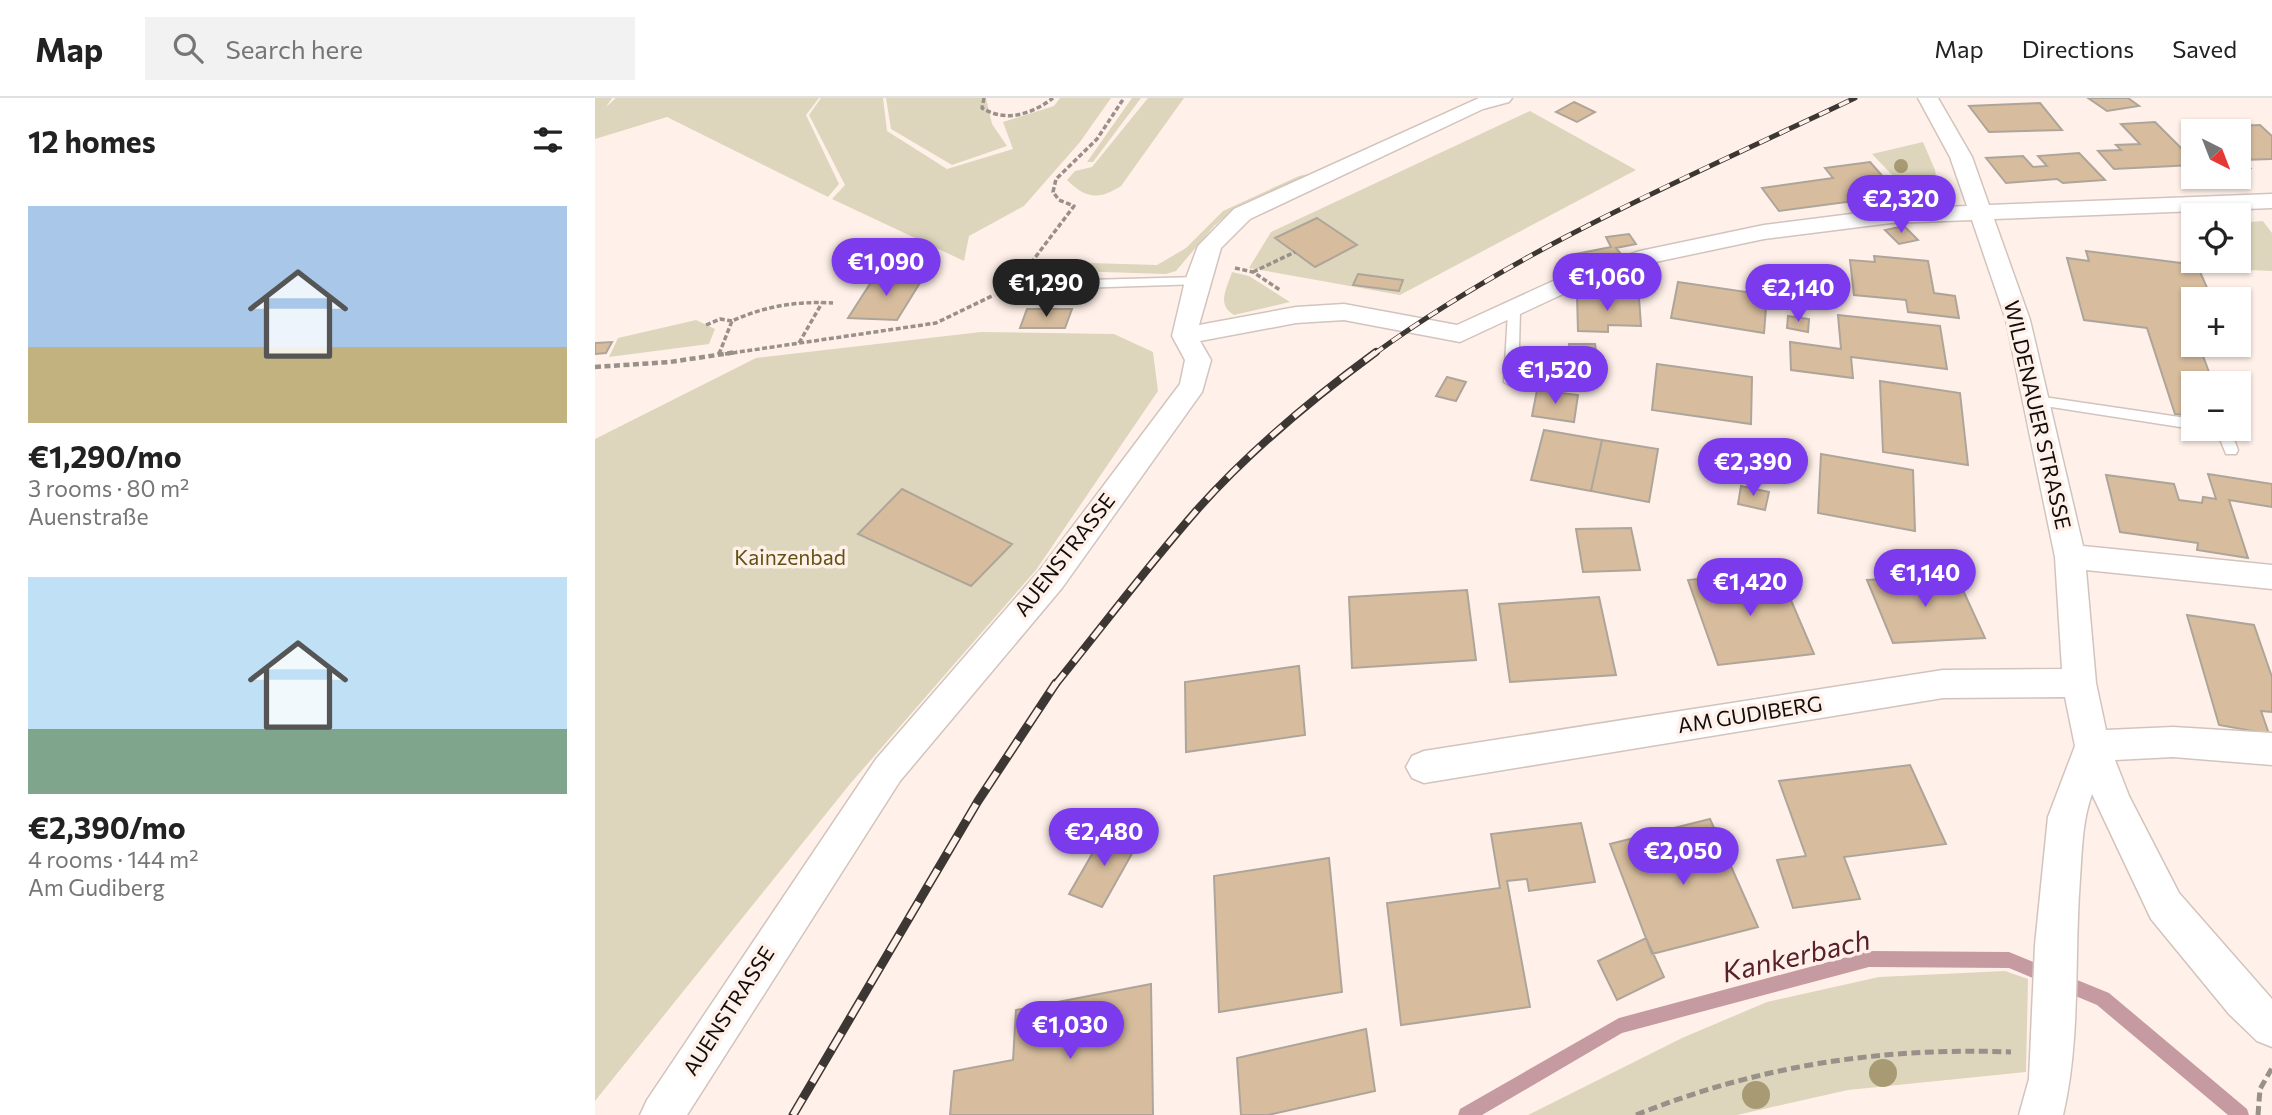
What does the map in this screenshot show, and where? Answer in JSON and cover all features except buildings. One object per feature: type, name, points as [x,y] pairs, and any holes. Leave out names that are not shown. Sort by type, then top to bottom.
[{"type":"street","name":"AUENSTRASSE","points":[[662,1115],[888,770],[1051,579],[1192,386],[1198,360],[1185,336],[1188,312],[1210,246],[1242,214],[1476,105],[1502,98]]},
{"type":"street","name":"WILDENAUER STRASSE","points":[[1938,102],[1961,157],[2018,320],[2070,557],[2079,683],[2092,746],[2113,802],[2165,906],[2243,1000],[2272,1026]]},
{"type":"street","points":[[1185,336],[1296,315],[1344,312],[1460,334],[1572,281],[1640,258],[1764,232],[1891,216],[2272,201]]},
{"type":"street","points":[[2070,557],[2272,577]]},
{"type":"street","name":"AM GUDIBERG","points":[[1424,767],[1943,684],[2079,683]]},
{"type":"street","points":[[2041,1115],[2050,1079],[2050,1017],[2066,817],[2092,746],[2173,742],[2272,749]]},
{"type":"lane","points":[[1013,286],[1197,281]]},
{"type":"lane","points":[[1511,382],[1514,310]]},
{"type":"lane","points":[[2036,401],[2181,422]]},
{"type":"lane","points":[[2228,441],[2231,450]]},
{"type":"path","points":[[984,98],[982,108],[989,114],[1008,116],[1026,114],[1043,107],[1053,98]]},
{"type":"path","points":[[595,367],[719,355],[936,323],[1013,286],[1074,206],[1059,200],[1053,192],[1056,179],[1097,139],[1124,98]]},
{"type":"path","points":[[1253,272],[1295,252]]},
{"type":"path","points":[[706,325],[720,319],[732,321],[754,310],[798,300],[833,303]]},
{"type":"path","points":[[799,343],[822,303]]},
{"type":"path","points":[[719,355],[732,321]]},
{"type":"path","points":[[1636,1115],[1690,1091],[1806,1063],[1949,1048],[2026,1053]]},
{"type":"path","points":[[2258,1115],[2260,1089],[2272,1068]]},
{"type":"green space","points":[[595,98],[612,98],[606,107],[616,98],[819,98],[806,115],[839,184],[828,197],[667,117],[595,139]]},
{"type":"green space","points":[[821,98],[883,98],[887,131],[947,169],[1013,149],[1003,122],[1054,106],[1060,98],[1111,98],[1080,142],[1024,206],[969,236],[964,261],[832,199],[845,185],[809,115]]},
{"type":"green space","points":[[886,98],[986,98],[992,124],[1007,146],[952,165],[891,129]]},
{"type":"green space","points":[[1132,98],[1141,98],[1093,162],[1087,162]]},
{"type":"green space","points":[[1148,98],[1184,98],[1121,186],[1106,194],[1093,195],[1080,191],[1067,180],[1075,171],[1092,167]]},
{"type":"green space","points":[[1530,111],[1636,170],[1400,295],[1249,268],[1271,232]]},
{"type":"green space","points":[[1923,142],[1935,170],[1939,191],[1930,199],[1918,202],[1872,154]]},
{"type":"green space","points":[[1309,174],[1233,210],[1214,226],[1176,271],[1166,274],[1072,271],[1059,270],[1057,266],[1089,263],[1157,265],[1186,248],[1223,211],[1299,176]]},
{"type":"green space","points":[[2263,221],[2272,233],[2272,271],[2251,270],[2251,222]]},
{"type":"green space","points":[[1232,272],[1249,276],[1290,302],[1234,315],[1224,301]]},
{"type":"green space","points":[[696,320],[715,329],[709,344],[609,357],[618,338]]},
{"type":"green space","name":"Kainzenbad","points":[[981,332],[1114,334],[1153,352],[1158,391],[1036,570],[850,784],[595,1101],[595,439],[756,358]]},
{"type":"green space","points":[[2005,971],[2028,979],[2026,1072],[1848,1090],[1737,1115],[1528,1115],[1682,1038],[1767,1002],[1879,977]]},
{"type":"waterway","name":"Kankerbach","points":[[1466,1115],[1619,1026],[1869,959],[2009,960],[2103,999],[2241,1115]]},
{"type":"railway","points":[[1374,354],[1430,315],[1488,280],[1608,215],[1855,98]]},
{"type":"railway","points":[[1055,685],[1160,554],[1237,467],[1328,388],[1376,352]]},
{"type":"railway","points":[[793,1115],[978,801],[1056,683]]}]
